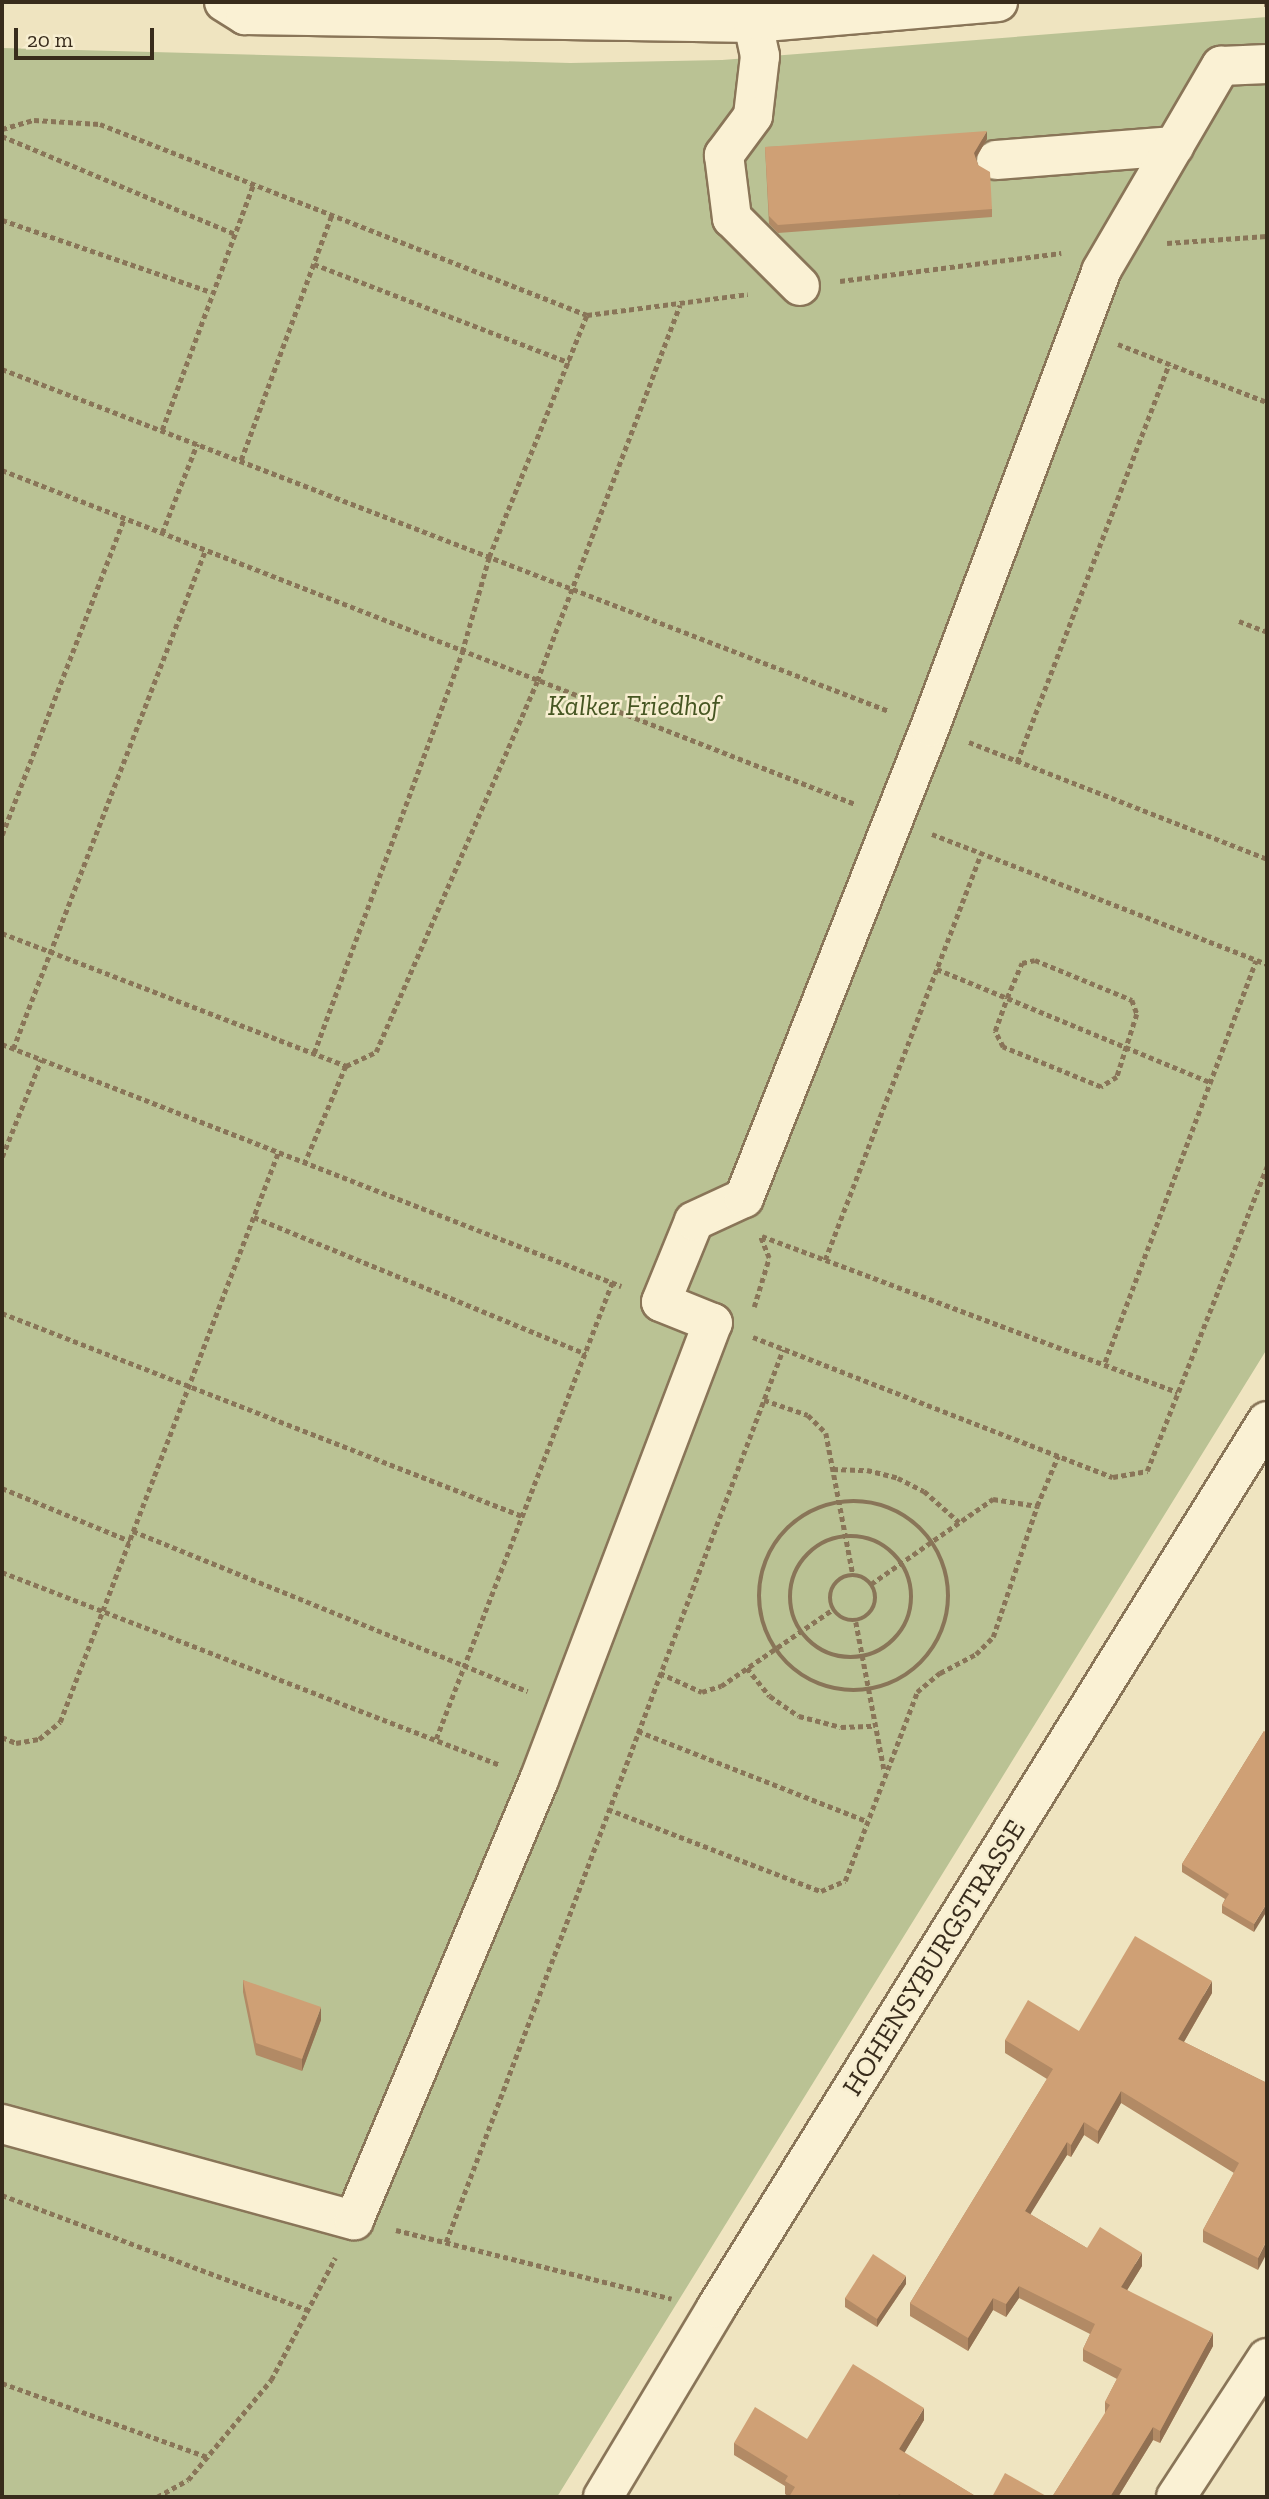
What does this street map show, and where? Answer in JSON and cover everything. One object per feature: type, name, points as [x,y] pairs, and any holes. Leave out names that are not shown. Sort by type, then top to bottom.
[{"type":"street","points":[[224,2],[245,15],[754,23],[891,7],[998,2]]},
{"type":"street","points":[[754,23],[760,56],[753,116],[724,155],[732,218],[800,286]]},
{"type":"street","points":[[2,2124],[354,2220],[539,1780],[566,1707],[729,1329],[661,1302],[694,1221],[744,1198],[930,727],[1082,330],[1101,271],[1221,66],[1267,64]]},
{"type":"street","points":[[996,160],[1174,146]]},
{"type":"street","name":"HOHENSYBURGSTRASSE","points":[[603,2497],[716,2308],[1267,1421]]},
{"type":"street","points":[[1176,2497],[1267,2358]]},
{"type":"path","points":[[1267,2],[1267,8]]},
{"type":"path","points":[[2,129],[34,120],[100,124],[587,315],[680,305],[800,286],[1115,246],[1267,236]]},
{"type":"path","points":[[2,136],[235,233]]},
{"type":"path","points":[[162,430],[254,183]]},
{"type":"path","points":[[241,460],[332,214]]},
{"type":"path","points":[[2,220],[212,292]]},
{"type":"path","points":[[314,264],[570,363]]},
{"type":"path","points":[[305,1163],[346,1066],[376,1052],[537,681],[680,305]]},
{"type":"path","points":[[314,1053],[462,652],[489,557],[570,363],[587,315]]},
{"type":"path","points":[[1082,330],[1267,402]]},
{"type":"path","points":[[1017,762],[1169,364]]},
{"type":"path","points":[[2,369],[573,587],[1267,859]]},
{"type":"path","points":[[162,533],[197,444]]},
{"type":"path","points":[[2,470],[462,652],[1267,964]]},
{"type":"path","points":[[2,835],[124,519]]},
{"type":"path","points":[[13,1049],[205,551]]},
{"type":"path","points":[[1239,621],[1267,632]]},
{"type":"path","points":[[825,1260],[981,853]]},
{"type":"path","points":[[2,933],[346,1066]]},
{"type":"path","points":[[1105,1362],[1212,1083],[1256,959]]},
{"type":"path","points":[[1035,960],[1132,1000],[1137,1014],[1118,1077],[1101,1087],[1003,1047],[995,1031],[1007,998],[1022,964],[1035,960]]},
{"type":"path","points":[[937,970],[1212,1083]]},
{"type":"path","points":[[2,1044],[661,1302]]},
{"type":"path","points":[[2,1157],[41,1060]]},
{"type":"path","points":[[2,1737],[16,1743],[39,1739],[60,1722],[278,1153]]},
{"type":"path","points":[[744,1198],[769,1258],[729,1329],[1114,1477],[1147,1471],[1267,1167]]},
{"type":"path","points":[[254,1217],[586,1354]]},
{"type":"path","points":[[760,1236],[1105,1362],[1178,1392]]},
{"type":"path","points":[[436,1739],[612,1282]]},
{"type":"path","points":[[2,1313],[190,1384],[522,1516]]},
{"type":"path","points":[[446,2242],[783,1349]]},
{"type":"path","points":[[764,1400],[808,1415],[826,1433],[853,1574]]},
{"type":"path","points":[[608,1809],[821,1891],[845,1881],[884,1772],[917,1692],[940,1673],[976,1654],[993,1636],[1037,1506],[1058,1456]]},
{"type":"path","points":[[833,1469],[856,1468],[898,1478],[924,1491],[959,1522]]},
{"type":"path","points":[[2,1488],[130,1541]]},
{"type":"path","points":[[872,1584],[993,1499],[1037,1506]]},
{"type":"path","points":[[869,1501],[893,1508],[932,1540],[950,1586],[949,1611],[942,1635],[911,1673],[870,1690],[840,1690],[816,1683],[794,1670],[775,1649],[759,1606],[767,1557],[798,1518],[839,1502],[869,1501]]},
{"type":"path","points":[[133,1531],[566,1707]]},
{"type":"path","points":[[845,1537],[866,1538],[887,1548],[900,1562],[912,1594],[906,1625],[888,1646],[864,1657],[836,1657],[819,1649],[801,1631],[794,1619],[790,1592],[800,1564],[824,1543],[845,1537]]},
{"type":"path","points":[[2,1572],[102,1613],[539,1780]]},
{"type":"path","points":[[853,1574],[872,1584],[876,1591],[876,1607],[856,1622],[843,1620],[832,1610],[829,1592],[836,1581],[853,1574]]},
{"type":"path","points":[[660,1673],[702,1692],[721,1686],[832,1610]]},
{"type":"path","points":[[856,1622],[884,1772]]},
{"type":"path","points":[[747,1668],[770,1696],[799,1716],[841,1727],[876,1726]]},
{"type":"path","points":[[638,1731],[867,1821]]},
{"type":"path","points":[[2,2195],[310,2311]]},
{"type":"path","points":[[157,2497],[188,2480],[271,2380],[310,2311],[354,2220],[716,2308]]},
{"type":"path","points":[[2,2383],[208,2457]]},
{"type":"green space","name":"Kalker Friedhof","points":[[1267,17],[1267,1349],[557,2497],[2,2497],[2,48],[570,63],[722,60]]},
{"type":"building","points":[[987,131],[974,153],[978,165],[990,172],[992,209],[778,225],[769,216],[765,147]]},
{"type":"building","points":[[1264,1731],[1267,1733],[1267,1903],[1254,1924],[1222,1905],[1229,1894],[1182,1864]]},
{"type":"building","points":[[1135,1936],[1212,1981],[1178,2039],[1267,2083],[1267,2240],[1258,2258],[1203,2230],[1239,2163],[1121,2091],[1098,2131],[1084,2122],[1071,2145],[1067,2142],[1025,2211],[1087,2248],[1100,2227],[1142,2253],[1121,2287],[1213,2333],[1160,2431],[1153,2427],[1110,2497],[1052,2497],[1110,2405],[1105,2402],[1122,2369],[1083,2349],[1095,2324],[1019,2286],[1006,2304],[993,2298],[968,2338],[910,2303],[1053,2069],[1005,2040],[1028,2000],[1079,2031]]},
{"type":"building","points":[[243,1980],[321,2007],[302,2059],[256,2043]]},
{"type":"building","points":[[873,2254],[906,2276],[877,2319],[845,2298]]},
{"type":"building","points":[[853,2364],[924,2408],[899,2449],[977,2497],[904,2497],[899,2494],[897,2497],[789,2497],[795,2487],[785,2481],[788,2476],[734,2443],[755,2407],[807,2439]]},
{"type":"building","points":[[1005,2473],[1048,2497],[992,2497]]}]
